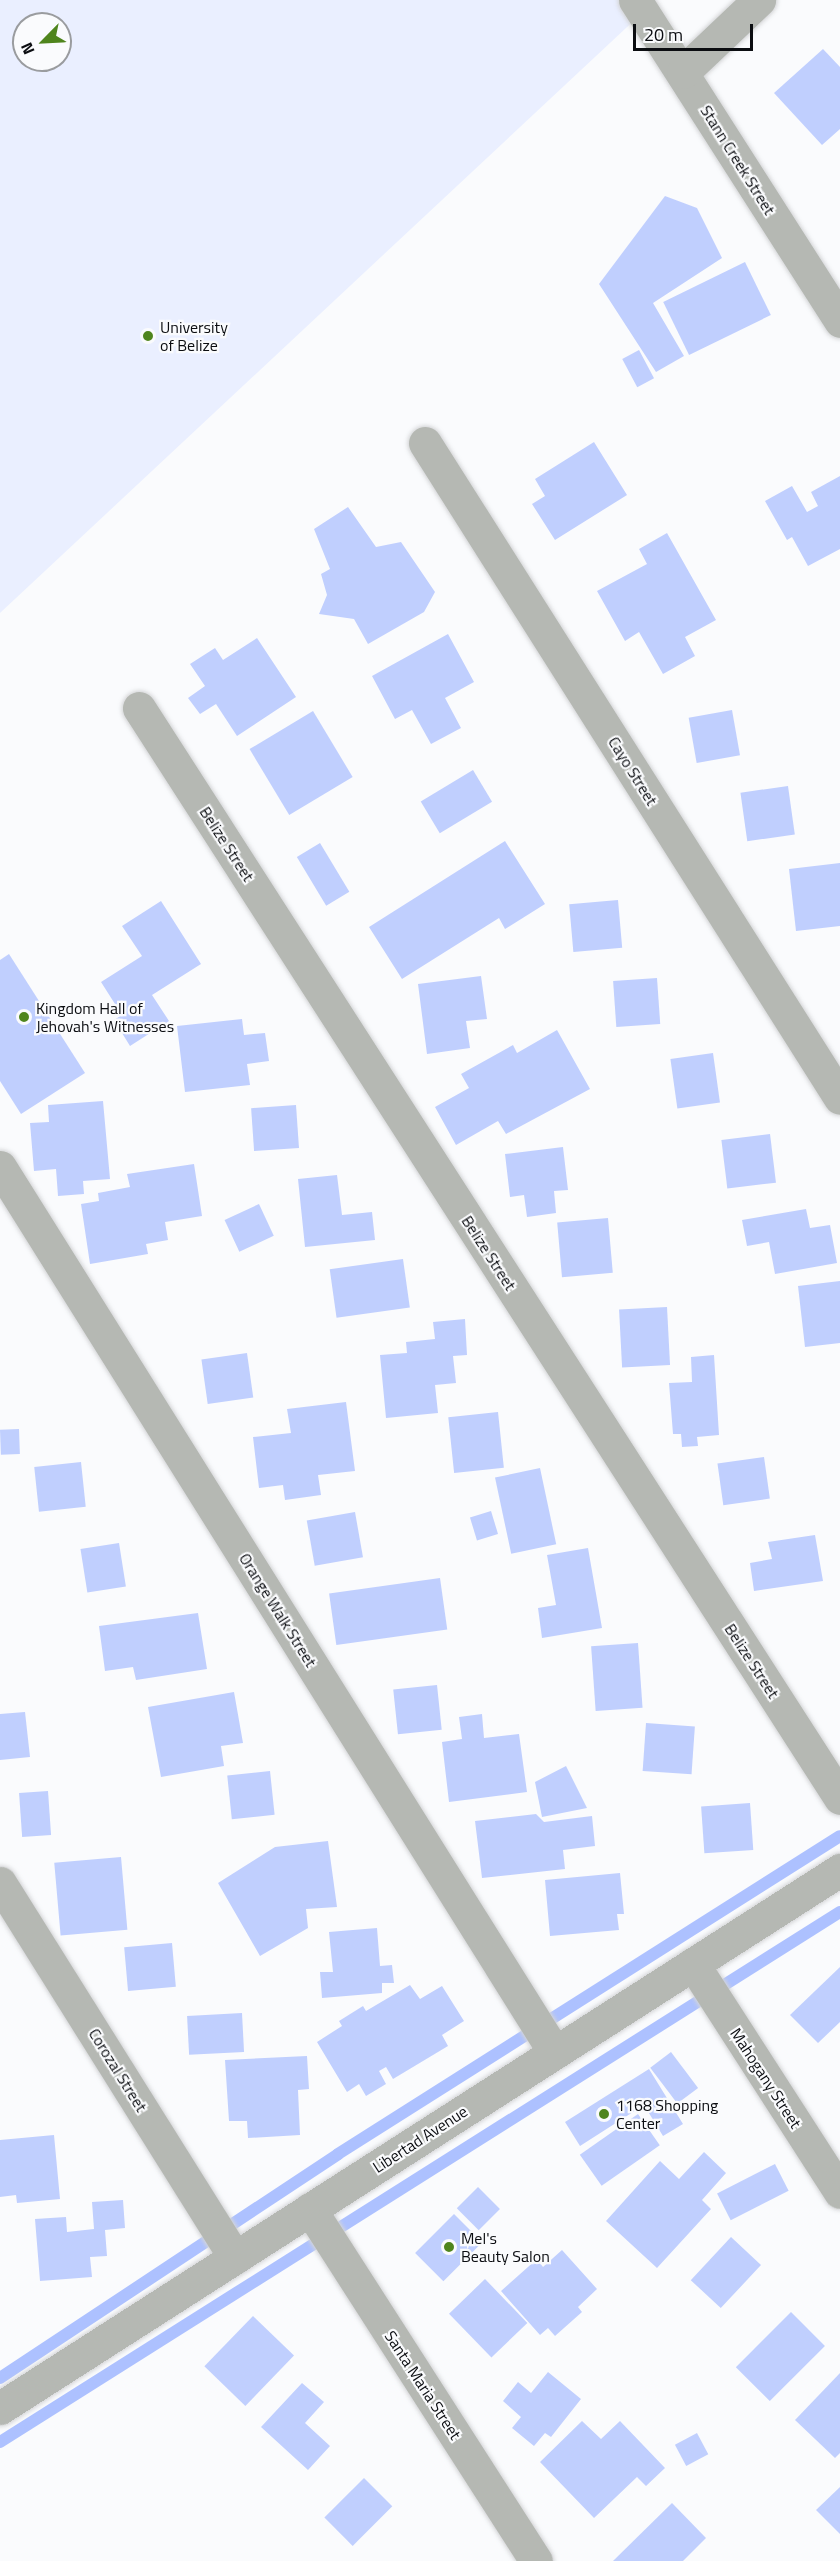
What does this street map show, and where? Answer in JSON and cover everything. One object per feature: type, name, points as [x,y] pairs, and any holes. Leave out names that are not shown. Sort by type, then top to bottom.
[{"type":"street","name":"Stann Creek Street","points":[[634,0],[683,72],[840,321]]},
{"type":"street","points":[[683,72],[759,0]]},
{"type":"street","name":"Cayo Street","points":[[425,443],[840,1098]]},
{"type":"street","name":"Belize Street","points":[[139,708],[840,1798]]},
{"type":"street","name":"Orange Walk Street","points":[[0,1167],[555,2053]]},
{"type":"street","name":"Libertad Avenue","points":[[0,2408],[840,1870]]},
{"type":"street","name":"Corozal Street","points":[[0,1883],[236,2257]]},
{"type":"street","name":"Mahogany Street","points":[[693,1964],[840,2192]]},
{"type":"street","name":"Santa Maria Street","points":[[310,2209],[536,2561]]},
{"type":"shaded area","name":"University of Belize","points":[[0,0],[656,0],[0,613]]},
{"type":"building","points":[[823,49],[840,67],[840,129],[822,145],[774,93]]},
{"type":"building","points":[[665,196],[697,208],[722,258],[653,303],[684,356],[656,372],[599,284]]},
{"type":"building","points":[[745,262],[771,315],[689,355],[663,302]]},
{"type":"building","points":[[639,350],[654,378],[637,387],[622,359]]},
{"type":"building","points":[[594,442],[627,495],[555,540],[532,504],[545,496],[535,479]]},
{"type":"building","points":[[840,476],[840,549],[808,566],[792,537],[787,540],[765,501],[792,486],[807,512],[818,506],[811,492]]},
{"type":"building","points":[[348,507],[376,547],[401,542],[435,592],[424,612],[368,644],[354,619],[319,614],[327,595],[321,574],[330,569],[314,529]]},
{"type":"building","points":[[667,533],[716,620],[685,637],[695,656],[663,674],[639,632],[625,641],[597,591],[647,564],[639,549]]},
{"type":"building","points":[[448,634],[474,682],[445,698],[461,728],[431,744],[412,710],[395,719],[372,676]]},
{"type":"building","points":[[257,638],[296,697],[237,736],[216,704],[200,714],[188,698],[205,686],[190,664],[215,648],[223,660]]},
{"type":"building","points":[[732,710],[740,755],[697,763],[689,718]]},
{"type":"building","points":[[313,711],[353,777],[289,815],[250,749]]},
{"type":"building","points":[[473,770],[492,802],[440,833],[421,801]]},
{"type":"building","points":[[788,786],[795,835],[747,841],[740,793]]},
{"type":"building","points":[[505,841],[545,904],[505,929],[499,918],[402,979],[369,927]]},
{"type":"building","points":[[320,843],[349,892],[326,906],[297,857]]},
{"type":"building","points":[[840,863],[840,926],[796,931],[789,869]]},
{"type":"building","points":[[618,900],[622,948],[573,952],[569,904]]},
{"type":"building","points":[[161,901],[201,964],[152,995],[169,1021],[130,1046],[114,1020],[122,1015],[101,982],[142,956],[122,926]]},
{"type":"building","name":"Kingdom Hall of Jehovah's Witnesses","points":[[9,954],[85,1073],[21,1114],[0,1081],[0,960]]},
{"type":"building","points":[[481,976],[487,1019],[466,1021],[470,1048],[427,1054],[418,984]]},
{"type":"building","points":[[657,978],[660,1024],[616,1027],[613,981]]},
{"type":"building","points":[[242,1019],[244,1035],[265,1033],[269,1061],[247,1064],[250,1085],[185,1092],[177,1026]]},
{"type":"building","points":[[557,1030],[590,1089],[506,1134],[498,1121],[456,1145],[435,1107],[469,1088],[461,1074],[513,1045],[517,1053]]},
{"type":"building","points":[[713,1053],[720,1103],[677,1108],[670,1059]]},
{"type":"building","points":[[103,1101],[110,1179],[83,1181],[84,1194],[58,1196],[56,1169],[34,1171],[30,1123],[49,1122],[48,1105]]},
{"type":"building","points":[[296,1105],[299,1148],[254,1151],[251,1108]]},
{"type":"building","points":[[770,1134],[776,1183],[727,1189],[721,1140]]},
{"type":"building","points":[[563,1147],[568,1190],[554,1191],[556,1213],[527,1217],[524,1195],[510,1197],[505,1154]]},
{"type":"building","points":[[194,1164],[202,1216],[165,1222],[168,1240],[146,1244],[148,1254],[90,1264],[81,1204],[99,1201],[98,1193],[130,1187],[127,1174]]},
{"type":"building","points":[[337,1175],[342,1215],[372,1212],[375,1240],[305,1247],[298,1179]]},
{"type":"building","points":[[259,1204],[274,1236],[239,1252],[225,1220]]},
{"type":"building","points":[[806,1209],[810,1228],[830,1225],[837,1263],[775,1274],[769,1242],[747,1246],[742,1220]]},
{"type":"building","points":[[608,1218],[613,1273],[562,1277],[557,1222]]},
{"type":"building","points":[[403,1259],[410,1308],[337,1318],[330,1269]]},
{"type":"building","points":[[840,1281],[840,1343],[805,1347],[798,1286]]},
{"type":"building","points":[[667,1307],[670,1365],[622,1367],[619,1310]]},
{"type":"building","points":[[465,1319],[467,1355],[453,1356],[456,1383],[435,1385],[438,1413],[386,1418],[380,1355],[407,1353],[406,1342],[435,1339],[433,1322]]},
{"type":"building","points":[[247,1353],[253,1398],[208,1404],[201,1359]]},
{"type":"building","points":[[714,1355],[719,1435],[697,1437],[698,1446],[682,1447],[681,1434],[673,1434],[669,1383],[692,1382],[691,1357]]},
{"type":"building","points":[[346,1402],[355,1471],[318,1475],[321,1495],[285,1500],[283,1485],[259,1488],[253,1437],[291,1433],[287,1409]]},
{"type":"building","points":[[498,1412],[504,1468],[454,1473],[448,1417]]},
{"type":"building","points":[[19,1429],[20,1454],[1,1455],[0,1430]]},
{"type":"building","points":[[764,1457],[770,1499],[723,1505],[717,1464]]},
{"type":"building","points":[[81,1462],[86,1507],[39,1512],[34,1467]]},
{"type":"building","points":[[540,1468],[556,1544],[511,1554],[495,1478]]},
{"type":"building","points":[[491,1511],[498,1534],[477,1540],[470,1517]]},
{"type":"building","points":[[355,1512],[363,1557],[315,1566],[307,1521]]},
{"type":"building","points":[[815,1535],[823,1581],[754,1591],[750,1563],[772,1559],[768,1542]]},
{"type":"building","points":[[119,1543],[126,1586],[87,1593],[80,1549]]},
{"type":"building","points":[[588,1548],[602,1628],[542,1638],[538,1608],[556,1605],[547,1555]]},
{"type":"building","points":[[440,1578],[447,1629],[336,1645],[329,1594]]},
{"type":"building","points":[[198,1613],[207,1669],[136,1680],[133,1667],[105,1671],[99,1626]]},
{"type":"building","points":[[638,1643],[643,1708],[596,1711],[591,1646]]},
{"type":"building","points":[[437,1685],[442,1730],[398,1734],[393,1690]]},
{"type":"building","points":[[234,1692],[243,1743],[221,1746],[224,1766],[161,1777],[148,1707]]},
{"type":"building","points":[[25,1712],[30,1757],[0,1760],[0,1714]]},
{"type":"building","points":[[482,1714],[484,1738],[519,1734],[527,1792],[449,1802],[442,1742],[462,1739],[459,1717]]},
{"type":"building","points":[[646,1723],[695,1726],[692,1774],[643,1771]]},
{"type":"building","points":[[566,1766],[587,1808],[542,1817],[535,1782]]},
{"type":"building","points":[[270,1771],[275,1815],[232,1819],[227,1775]]},
{"type":"building","points":[[48,1791],[51,1835],[22,1837],[19,1793]]},
{"type":"building","points":[[750,1803],[753,1850],[704,1853],[701,1806]]},
{"type":"building","points":[[536,1814],[544,1822],[592,1816],[595,1846],[563,1850],[565,1869],[482,1878],[475,1821]]},
{"type":"building","points":[[328,1841],[337,1907],[306,1909],[308,1928],[260,1956],[218,1883],[275,1847]]},
{"type":"building","points":[[121,1857],[127,1930],[61,1936],[54,1863]]},
{"type":"building","points":[[620,1873],[624,1914],[617,1914],[619,1930],[550,1936],[545,1880]]},
{"type":"building","points":[[377,1928],[380,1966],[392,1965],[394,1983],[382,1983],[382,1993],[322,1998],[320,1972],[333,1972],[329,1932]]},
{"type":"building","points":[[172,1943],[176,1987],[128,1991],[124,1947]]},
{"type":"building","points":[[840,1967],[840,2022],[818,2043],[790,2015]]},
{"type":"building","points":[[410,1985],[420,1999],[442,1986],[464,2021],[442,2035],[448,2046],[393,2079],[386,2067],[379,2071],[386,2084],[366,2096],[359,2084],[347,2092],[317,2042],[342,2026],[339,2021],[363,2006],[366,2011]]},
{"type":"building","points":[[242,2013],[244,2052],[189,2055],[187,2016]]},
{"type":"building","points":[[671,2052],[698,2088],[677,2104],[650,2068]]},
{"type":"building","points":[[307,2056],[309,2089],[298,2090],[300,2135],[248,2138],[247,2121],[229,2121],[225,2060]]},
{"type":"building","name":"1168 Shopping Center","points":[[649,2069],[683,2124],[663,2136],[644,2105],[580,2146],[565,2122]]},
{"type":"building","points":[[638,2114],[660,2145],[602,2186],[580,2155]]},
{"type":"building","points":[[54,2135],[60,2199],[17,2203],[16,2195],[0,2197],[0,2140]]},
{"type":"building","points":[[704,2152],[726,2173],[702,2200],[711,2209],[657,2268],[606,2221],[660,2161],[679,2179]]},
{"type":"building","points":[[775,2164],[789,2191],[731,2220],[717,2194]]},
{"type":"building","points":[[478,2187],[500,2209],[479,2230],[457,2208]]},
{"type":"building","points":[[123,2200],[125,2228],[105,2230],[107,2256],[90,2257],[92,2277],[40,2281],[35,2219],[66,2217],[67,2232],[94,2229],[92,2202]]},
{"type":"building","name":"Mel's Beauty Salon","points":[[454,2214],[482,2242],[443,2281],[415,2253]]},
{"type":"building","points":[[731,2237],[761,2265],[721,2308],[691,2280]]},
{"type":"building","points":[[562,2250],[597,2289],[578,2307],[582,2312],[555,2336],[548,2328],[540,2335],[501,2291],[537,2259],[543,2267]]},
{"type":"building","points":[[485,2279],[527,2323],[491,2358],[449,2314]]},
{"type":"building","points":[[791,2312],[825,2346],[770,2401],[736,2367]]},
{"type":"building","points":[[253,2316],[294,2356],[245,2406],[204,2366]]},
{"type":"building","points":[[548,2372],[581,2399],[551,2437],[545,2433],[534,2446],[512,2428],[521,2417],[503,2401],[518,2382],[531,2393]]},
{"type":"building","points":[[840,2373],[840,2453],[835,2458],[795,2420]]},
{"type":"building","points":[[302,2383],[324,2402],[305,2423],[330,2446],[308,2470],[261,2427]]},
{"type":"building","points":[[582,2421],[601,2439],[620,2421],[665,2468],[646,2486],[637,2477],[594,2518],[540,2462]]},
{"type":"building","points":[[697,2433],[708,2454],[686,2466],[675,2445]]},
{"type":"building","points":[[364,2478],[392,2506],[353,2546],[324,2518]]},
{"type":"building","points":[[840,2487],[840,2534],[816,2510]]},
{"type":"building","points":[[672,2503],[706,2538],[683,2561],[613,2561]]},
{"type":"waterway","points":[[0,2378],[338,2154],[840,1836]]},
{"type":"waterway","points":[[0,2442],[840,1912]]},
{"type":"place","name":"University of Belize","points":[[148,336]]},
{"type":"place","name":"Kingdom Hall of Jehovah's Witnesses","points":[[24,1017]]},
{"type":"place","name":"1168 Shopping Center","points":[[604,2114]]},
{"type":"place","name":"Mel's Beauty Salon","points":[[449,2247]]}]
